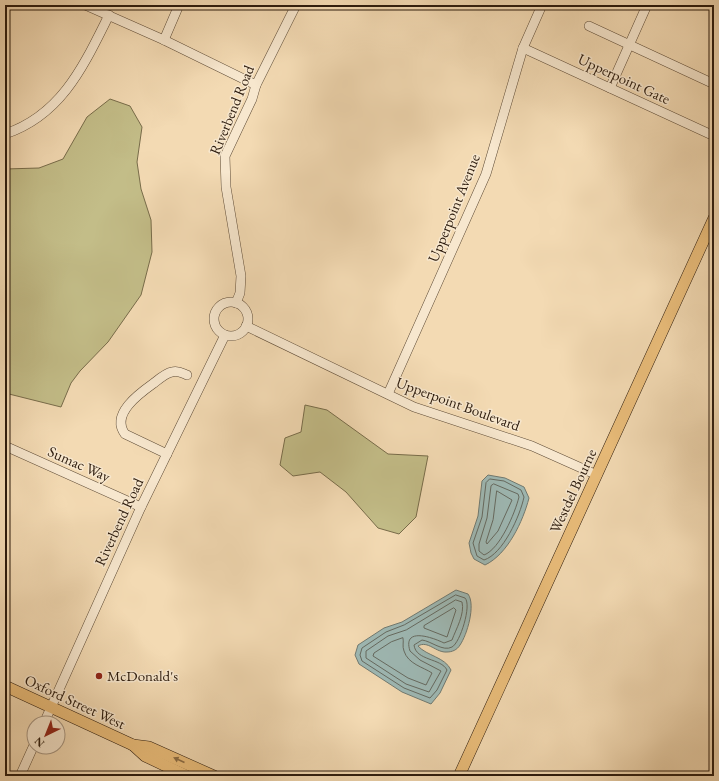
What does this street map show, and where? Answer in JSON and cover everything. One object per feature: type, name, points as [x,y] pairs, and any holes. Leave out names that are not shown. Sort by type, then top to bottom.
[{"type":"main road","name":"Westdel Bourne","points":[[459,776],[714,218]]},
{"type":"main road","name":"Oxford Street West","points":[[5,686],[133,744],[149,747],[214,776]]},
{"type":"main road","name":"Oxford Street West","points":[[133,744],[145,756],[187,776]]},
{"type":"street","points":[[85,5],[164,40],[256,85]]},
{"type":"street","points":[[164,40],[179,5]]},
{"type":"street","name":"Riverbend Road","points":[[236,303],[240,292],[241,276],[226,187],[225,156],[252,100],[256,85],[296,5]]},
{"type":"street","name":"Upperpoint Avenue","points":[[388,394],[486,174],[509,91],[523,48],[542,5]]},
{"type":"street","points":[[610,88],[647,5]]},
{"type":"street","points":[[5,134],[30,124],[42,114],[78,77],[108,16]]},
{"type":"street","points":[[589,26],[714,84]]},
{"type":"street","name":"Upperpoint Gate","points":[[523,48],[714,136]]},
{"type":"street","points":[[236,303],[241,306],[247,313],[246,326],[236,335],[225,334],[216,327],[215,315],[218,308],[224,304],[236,303]]},
{"type":"street","name":"Upperpoint Boulevard","points":[[246,326],[414,407],[532,446],[597,474]]},
{"type":"street","name":"Riverbend Road","points":[[47,715],[141,507],[225,334]]},
{"type":"street","points":[[167,454],[125,434],[121,428],[120,421],[128,404],[134,397],[163,377],[171,372],[178,371],[187,375]]},
{"type":"street","name":"Sumac Way","points":[[5,446],[141,507]]},
{"type":"street","points":[[20,776],[29,755]]},
{"type":"shaded area","points":[[110,99],[130,106],[142,127],[137,162],[141,189],[151,220],[152,252],[141,295],[108,342],[80,371],[71,383],[61,407],[5,393],[5,169],[39,168],[63,159],[87,117]]},
{"type":"shaded area","points":[[305,405],[327,410],[388,454],[428,456],[416,517],[399,534],[378,528],[346,492],[320,472],[293,476],[280,465],[285,438],[301,432]]},
{"type":"water","points":[[488,475],[505,478],[524,487],[529,498],[523,517],[513,536],[501,553],[485,565],[474,559],[469,543],[478,516],[482,481]]},
{"type":"water","points":[[456,590],[468,594],[471,605],[470,620],[460,645],[451,652],[439,651],[425,645],[418,646],[445,662],[451,670],[440,693],[431,704],[402,692],[359,664],[355,655],[358,645],[384,628],[402,622]]},
{"type":"place","name":"McDonald's","points":[[99,676]]}]
